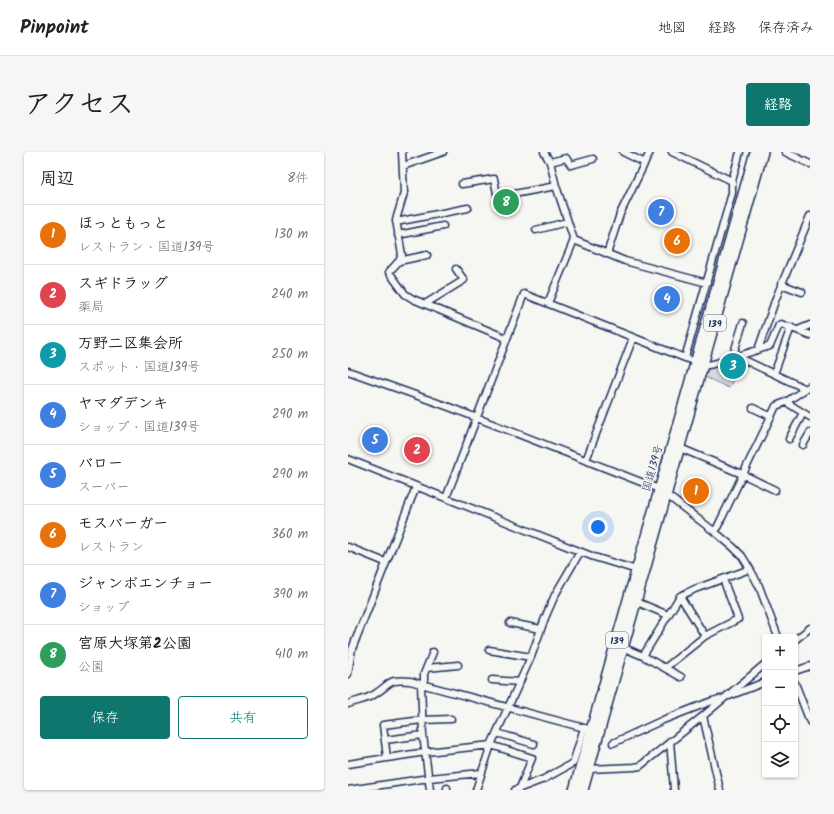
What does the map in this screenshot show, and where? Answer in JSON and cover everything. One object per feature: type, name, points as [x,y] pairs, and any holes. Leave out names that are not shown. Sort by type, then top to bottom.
[{"type":"highway","name":"国道139号","points":[[583,790],[637,602],[663,491],[680,448],[711,308],[755,152]]},
{"type":"highway","name":"国道139号","points":[[574,790],[588,729],[663,491],[699,364],[763,152]]},
{"type":"street","points":[[402,152],[404,193],[396,222],[402,255],[399,262],[389,272],[406,294],[424,304],[506,338]]},
{"type":"street","points":[[403,166],[443,152]]},
{"type":"street","points":[[544,152],[550,162],[567,222],[574,240],[548,303]]},
{"type":"street","points":[[623,152],[645,163]]},
{"type":"street","points":[[607,254],[620,214],[650,152]]},
{"type":"street","points":[[672,152],[732,181]]},
{"type":"street","points":[[685,358],[717,250],[732,193],[732,181],[740,152]]},
{"type":"street","points":[[785,152],[810,164]]},
{"type":"street","points":[[550,162],[566,158],[571,165],[592,159]]},
{"type":"street","points":[[462,184],[494,179],[500,208]]},
{"type":"street","points":[[498,197],[556,186]]},
{"type":"street","points":[[396,222],[468,208]]},
{"type":"street","points":[[758,350],[781,284],[807,228],[810,216]]},
{"type":"street","points":[[536,230],[567,222]]},
{"type":"street","points":[[398,235],[443,226]]},
{"type":"street","points":[[574,240],[625,261],[707,283]]},
{"type":"street","points":[[717,250],[727,252]]},
{"type":"street","points":[[399,262],[426,255]]},
{"type":"street","points":[[424,304],[466,279],[456,269]]},
{"type":"street","points":[[781,284],[802,292]]},
{"type":"street","points":[[446,498],[524,294],[699,364],[713,364],[770,346],[779,325],[782,324],[810,335]]},
{"type":"street","points":[[700,305],[711,308]]},
{"type":"street","points":[[735,358],[743,323]]},
{"type":"street","points":[[798,330],[810,325]]},
{"type":"street","points":[[774,374],[791,327]]},
{"type":"street","points":[[586,460],[633,338]]},
{"type":"street","points":[[735,358],[808,388]]},
{"type":"street","points":[[348,371],[476,418],[663,491],[733,547],[750,569],[759,586],[777,634]]},
{"type":"street","points":[[715,532],[776,406],[786,402],[808,388]]},
{"type":"street","points":[[786,402],[810,417]]},
{"type":"street","points":[[753,408],[770,416]]},
{"type":"street","points":[[789,439],[803,413]]},
{"type":"street","points":[[803,445],[810,433]]},
{"type":"street","points":[[680,448],[742,474],[775,490]]},
{"type":"street","points":[[348,459],[580,552],[637,570]]},
{"type":"street","points":[[348,674],[350,650],[416,487]]},
{"type":"street","points":[[348,547],[385,562]]},
{"type":"street","points":[[476,790],[491,745],[531,657],[555,595],[580,552]]},
{"type":"street","points":[[643,656],[680,596],[750,569]]},
{"type":"street","points":[[664,668],[705,636],[738,619],[724,579]]},
{"type":"street","points":[[680,596],[705,636]]},
{"type":"street","points":[[637,602],[668,615]]},
{"type":"street","points":[[510,623],[541,629]]},
{"type":"street","points":[[798,638],[810,628]]},
{"type":"street","points":[[624,648],[643,656],[681,677]]},
{"type":"street","points":[[489,650],[531,657]]},
{"type":"street","points":[[430,790],[422,720],[424,674],[433,652]]},
{"type":"street","points":[[427,668],[458,665]]},
{"type":"street","points":[[589,769],[640,766],[762,666]]},
{"type":"street","points":[[798,670],[810,666]]},
{"type":"street","points":[[348,704],[374,695],[390,682],[399,680],[410,681],[588,729],[573,763],[544,779],[518,789]]},
{"type":"street","points":[[492,680],[520,682]]},
{"type":"street","points":[[613,743],[712,701],[723,699],[762,683]]},
{"type":"street","points":[[798,691],[810,722]]},
{"type":"street","points":[[702,716],[720,790]]},
{"type":"street","points":[[387,758],[383,725],[422,720],[451,719]]},
{"type":"street","points":[[497,733],[534,744]]},
{"type":"street","points":[[385,740],[424,735]]},
{"type":"street","points":[[670,741],[674,790]]},
{"type":"street","points":[[348,764],[426,752],[491,745],[532,758],[518,789]]},
{"type":"street","points":[[348,790],[429,778],[481,773]]},
{"type":"shaded area","points":[[738,357],[743,359],[729,388],[705,377],[709,365]]},
{"type":"place","name":"宮原大塚第2公園","points":[[506,202]]},
{"type":"place","name":"ジャンボエンチョー","points":[[661,212]]},
{"type":"place","name":"モスバーガー","points":[[677,241]]},
{"type":"place","name":"ヤマダデンキ","points":[[667,299]]},
{"type":"place","name":"万野二区集会所","points":[[733,366]]},
{"type":"place","name":"バロー","points":[[375,440]]},
{"type":"place","name":"スギドラッグ","points":[[417,450]]},
{"type":"place","name":"ほっともっと","points":[[696,491]]}]
